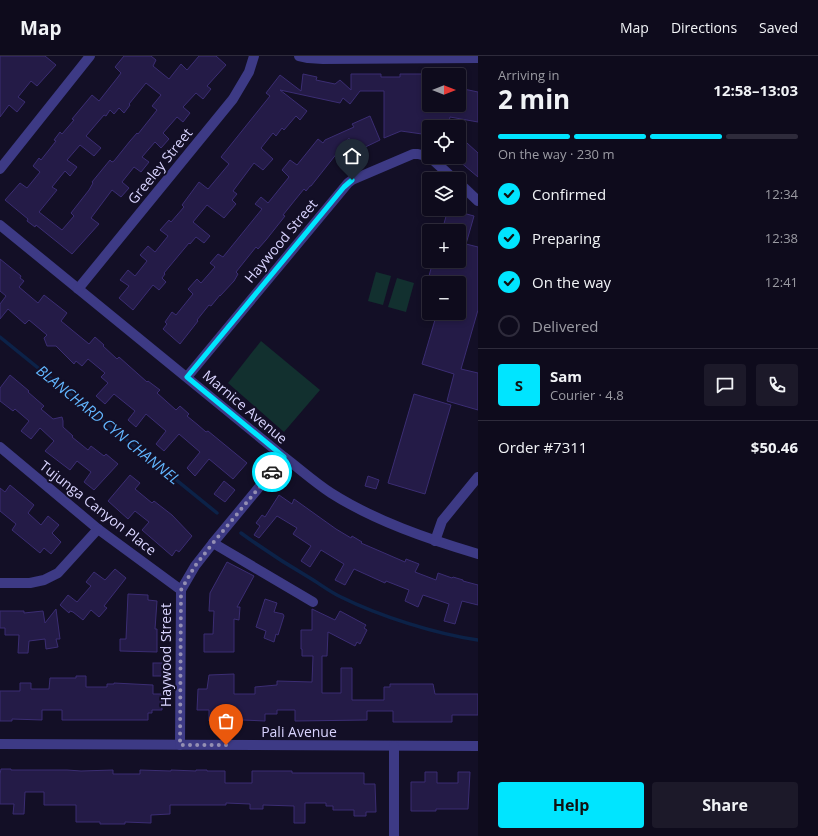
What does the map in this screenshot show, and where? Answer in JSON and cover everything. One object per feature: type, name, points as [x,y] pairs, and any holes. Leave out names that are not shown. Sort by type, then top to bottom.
[{"type":"street","points":[[0,168],[90,56]]},
{"type":"street","name":"Greeley Street","points":[[78,289],[233,99],[246,78],[254,56]]},
{"type":"street","points":[[299,56],[322,59],[478,58]]},
{"type":"street","name":"Haywood Street","points":[[187,377],[344,187],[352,180],[413,154],[426,156],[446,172]]},
{"type":"street","points":[[466,190],[478,201]]},
{"type":"street","name":"Marnice Avenue","points":[[0,225],[284,457],[330,492],[350,504],[407,530],[434,541],[478,554]]},
{"type":"street","name":"Tujunga Canyon Place","points":[[0,447],[98,529],[181,590]]},
{"type":"street","name":"Haywood Street","points":[[180,745],[181,590],[195,566],[284,457]]},
{"type":"street","points":[[434,541],[442,521],[478,477]]},
{"type":"street","points":[[0,583],[30,583],[44,580],[58,573],[98,529]]},
{"type":"street","points":[[213,543],[313,602]]},
{"type":"street","name":"Pali Avenue","points":[[0,744],[478,746]]},
{"type":"street","points":[[394,746],[394,836]]},
{"type":"green space","points":[[376,272],[391,276],[383,305],[368,301]]},
{"type":"green space","points":[[397,278],[414,283],[406,312],[388,307]]},
{"type":"green space","points":[[261,341],[320,390],[284,432],[228,383]]},
{"type":"building","points":[[0,56],[45,56],[56,65],[37,86],[31,81],[18,97],[25,102],[17,112],[9,105],[0,117]]},
{"type":"building","points":[[124,56],[151,56],[156,60],[153,66],[169,79],[181,64],[187,70],[199,56],[216,56],[226,65],[207,86],[211,89],[203,99],[196,93],[183,107],[190,113],[183,122],[177,117],[163,133],[169,139],[161,148],[155,142],[142,157],[149,162],[141,172],[134,167],[122,182],[129,188],[121,197],[112,190],[91,218],[99,224],[72,254],[36,225],[35,227],[27,221],[28,219],[5,200],[20,183],[27,188],[40,172],[33,166],[39,158],[41,160],[56,141],[54,140],[60,132],[62,134],[74,120],[72,119],[92,95],[99,101],[121,73],[115,67]],"holes":[[[146,83],[161,95],[152,106],[157,110],[114,161],[112,162],[110,160],[92,182],[93,183],[89,190],[71,213],[74,216],[62,230],[39,212],[57,190],[52,187],[65,171],[70,176],[77,167],[67,160],[80,145],[94,156],[101,148],[86,136],[104,115],[106,116],[110,110],[114,114],[119,108],[124,113],[130,105],[129,104]]]},
{"type":"building","points":[[303,74],[317,77],[316,80],[335,84],[340,80],[351,90],[351,74],[381,74],[381,77],[400,77],[400,74],[422,74],[422,112],[466,112],[466,89],[478,92],[478,122],[450,117],[449,120],[422,120],[422,134],[401,131],[384,138],[384,91],[360,91],[350,104],[343,98],[340,103],[280,90],[307,111],[300,120],[296,116],[284,130],[282,128],[276,136],[273,133],[261,148],[273,159],[263,170],[254,163],[233,191],[237,194],[232,200],[236,204],[224,218],[207,205],[193,222],[210,236],[204,243],[196,237],[190,244],[189,243],[164,273],[165,274],[162,278],[166,282],[159,290],[153,285],[133,310],[119,298],[129,286],[120,280],[128,270],[135,276],[147,261],[140,255],[148,246],[155,252],[168,236],[160,230],[169,220],[171,222],[184,207],[182,205],[199,182],[208,189],[229,164],[221,157],[270,96],[266,93],[280,75],[301,91]]},
{"type":"building","points":[[370,116],[380,140],[355,152],[349,138],[311,186],[306,191],[304,189],[295,200],[283,215],[285,216],[266,240],[258,249],[256,247],[236,272],[238,274],[234,281],[211,306],[209,305],[180,344],[163,329],[167,324],[165,322],[172,312],[176,315],[193,294],[188,289],[197,279],[201,283],[215,267],[210,263],[218,254],[223,257],[262,209],[255,204],[261,197],[268,203],[289,177],[282,170],[290,160],[297,165],[318,139],[323,143],[325,140],[354,127],[352,124]]},
{"type":"building","points":[[467,143],[478,153],[478,177],[463,164],[466,164]]},
{"type":"building","points":[[466,214],[474,216],[466,244],[466,224],[444,224],[446,216],[466,216]]},
{"type":"building","points":[[466,244],[478,247],[478,310],[461,369],[478,373],[478,410],[447,401],[454,374],[422,364],[435,320],[466,320],[466,276],[429,276],[431,268],[466,268]]},
{"type":"building","points":[[0,259],[21,276],[20,278],[24,281],[19,287],[38,303],[44,295],[67,313],[61,321],[89,344],[95,337],[117,359],[119,357],[147,382],[148,381],[160,390],[157,393],[176,410],[180,406],[189,414],[187,416],[247,463],[233,479],[209,459],[195,476],[187,468],[200,452],[179,434],[164,451],[156,444],[166,431],[146,414],[136,427],[128,420],[135,411],[114,394],[105,404],[96,396],[108,383],[101,377],[105,373],[88,359],[82,366],[76,361],[74,364],[56,346],[47,346],[44,338],[47,335],[29,320],[25,324],[8,309],[0,319],[0,304],[6,296],[0,291]]},
{"type":"building","points":[[10,375],[44,406],[41,409],[53,419],[62,417],[63,427],[73,436],[72,437],[88,450],[91,446],[104,456],[106,454],[118,464],[94,490],[84,482],[91,472],[77,461],[70,470],[45,451],[54,441],[40,428],[31,439],[21,431],[29,421],[15,409],[13,411],[0,401],[0,388]]},
{"type":"building","points":[[414,394],[451,405],[425,494],[388,483]]},
{"type":"building","points":[[130,475],[140,483],[135,489],[152,503],[154,501],[172,515],[192,536],[179,552],[176,550],[172,556],[142,530],[149,522],[135,511],[128,519],[108,501]]},
{"type":"building","points":[[368,476],[379,480],[376,489],[365,486]]},
{"type":"building","points":[[224,481],[235,490],[225,502],[214,494]]},
{"type":"building","points":[[10,485],[34,505],[28,513],[41,525],[48,516],[59,525],[52,533],[61,542],[51,554],[44,548],[40,553],[12,530],[16,524],[0,511],[0,488],[5,492]]},
{"type":"building","points":[[279,495],[292,504],[294,499],[336,529],[351,538],[352,536],[362,542],[361,543],[405,562],[406,559],[419,564],[415,572],[436,580],[438,573],[478,585],[478,605],[462,601],[455,624],[444,621],[449,604],[423,595],[418,607],[405,601],[409,590],[386,581],[385,583],[354,569],[345,585],[335,580],[344,564],[321,550],[310,567],[301,561],[311,546],[293,534],[297,528],[277,516],[259,538],[254,535],[260,526],[256,523],[262,515],[265,517]]},
{"type":"building","points":[[227,562],[254,576],[237,607],[240,607],[239,620],[234,619],[234,652],[204,652],[204,634],[213,634],[214,611],[209,611],[210,593]]},
{"type":"building","points":[[115,569],[126,578],[104,606],[107,608],[99,617],[91,610],[83,620],[73,612],[70,611],[69,613],[60,605],[68,595],[77,602],[91,586],[86,582],[94,572],[105,580]]},
{"type":"building","points":[[128,594],[148,595],[148,600],[157,601],[155,629],[157,629],[157,652],[120,651],[120,639],[126,639]]},
{"type":"building","points":[[265,599],[277,603],[274,612],[283,614],[284,616],[278,635],[276,634],[274,642],[264,638],[266,631],[256,627]]},
{"type":"building","points":[[56,609],[60,639],[56,639],[58,647],[46,649],[45,639],[29,641],[28,653],[18,653],[19,635],[5,635],[5,628],[0,628],[0,611],[24,611],[24,613],[43,611],[45,623]]},
{"type":"building","points":[[312,609],[335,620],[340,611],[366,625],[364,628],[367,630],[360,644],[357,642],[355,646],[328,632],[327,656],[322,656],[322,693],[341,693],[341,668],[352,668],[352,700],[384,700],[384,687],[390,687],[390,684],[433,684],[435,694],[478,694],[478,715],[452,715],[452,722],[393,722],[393,711],[367,711],[367,720],[295,721],[295,710],[277,710],[277,714],[265,714],[265,721],[221,719],[221,722],[209,721],[209,710],[197,710],[198,689],[207,689],[209,675],[234,674],[234,694],[255,694],[255,687],[277,685],[277,681],[312,682],[313,656],[302,656],[301,630],[312,630]]},
{"type":"building","points":[[153,663],[165,663],[165,676],[153,676]]},
{"type":"building","points":[[76,676],[86,676],[86,687],[107,687],[107,684],[114,683],[153,685],[153,694],[162,694],[162,710],[152,710],[152,713],[148,713],[148,720],[62,720],[62,710],[42,710],[42,720],[12,719],[12,721],[0,721],[0,691],[20,691],[20,683],[31,683],[31,689],[49,689],[50,678],[76,678]]},
{"type":"building","points":[[1,769],[81,771],[113,770],[113,774],[140,774],[140,770],[225,771],[225,783],[252,783],[252,771],[292,771],[292,773],[364,773],[364,784],[375,784],[376,812],[366,812],[366,816],[354,816],[354,810],[333,810],[333,806],[326,806],[326,803],[305,803],[305,823],[294,823],[294,806],[263,805],[263,809],[250,809],[250,804],[226,803],[226,805],[170,805],[170,814],[151,815],[151,823],[125,822],[125,824],[100,824],[100,822],[76,822],[76,805],[44,805],[44,792],[25,792],[24,814],[13,814],[14,804],[0,804]]},
{"type":"building","points":[[425,772],[437,772],[437,783],[458,783],[458,772],[470,772],[468,809],[411,811],[411,782],[425,782]]},
{"type":"waterway","name":"BLANCHARD CYN CHANNEL","points":[[0,337],[217,513]]},
{"type":"waterway","name":"BLANCHARD CYN CHANNEL","points":[[241,533],[337,595],[356,604],[426,629],[478,640]]},
{"type":"way so far","points":[[226,745],[180,745],[181,590],[195,566],[272,472]]},
{"type":"route","points":[[272,472],[284,457],[187,377],[344,187],[352,180]]}]
